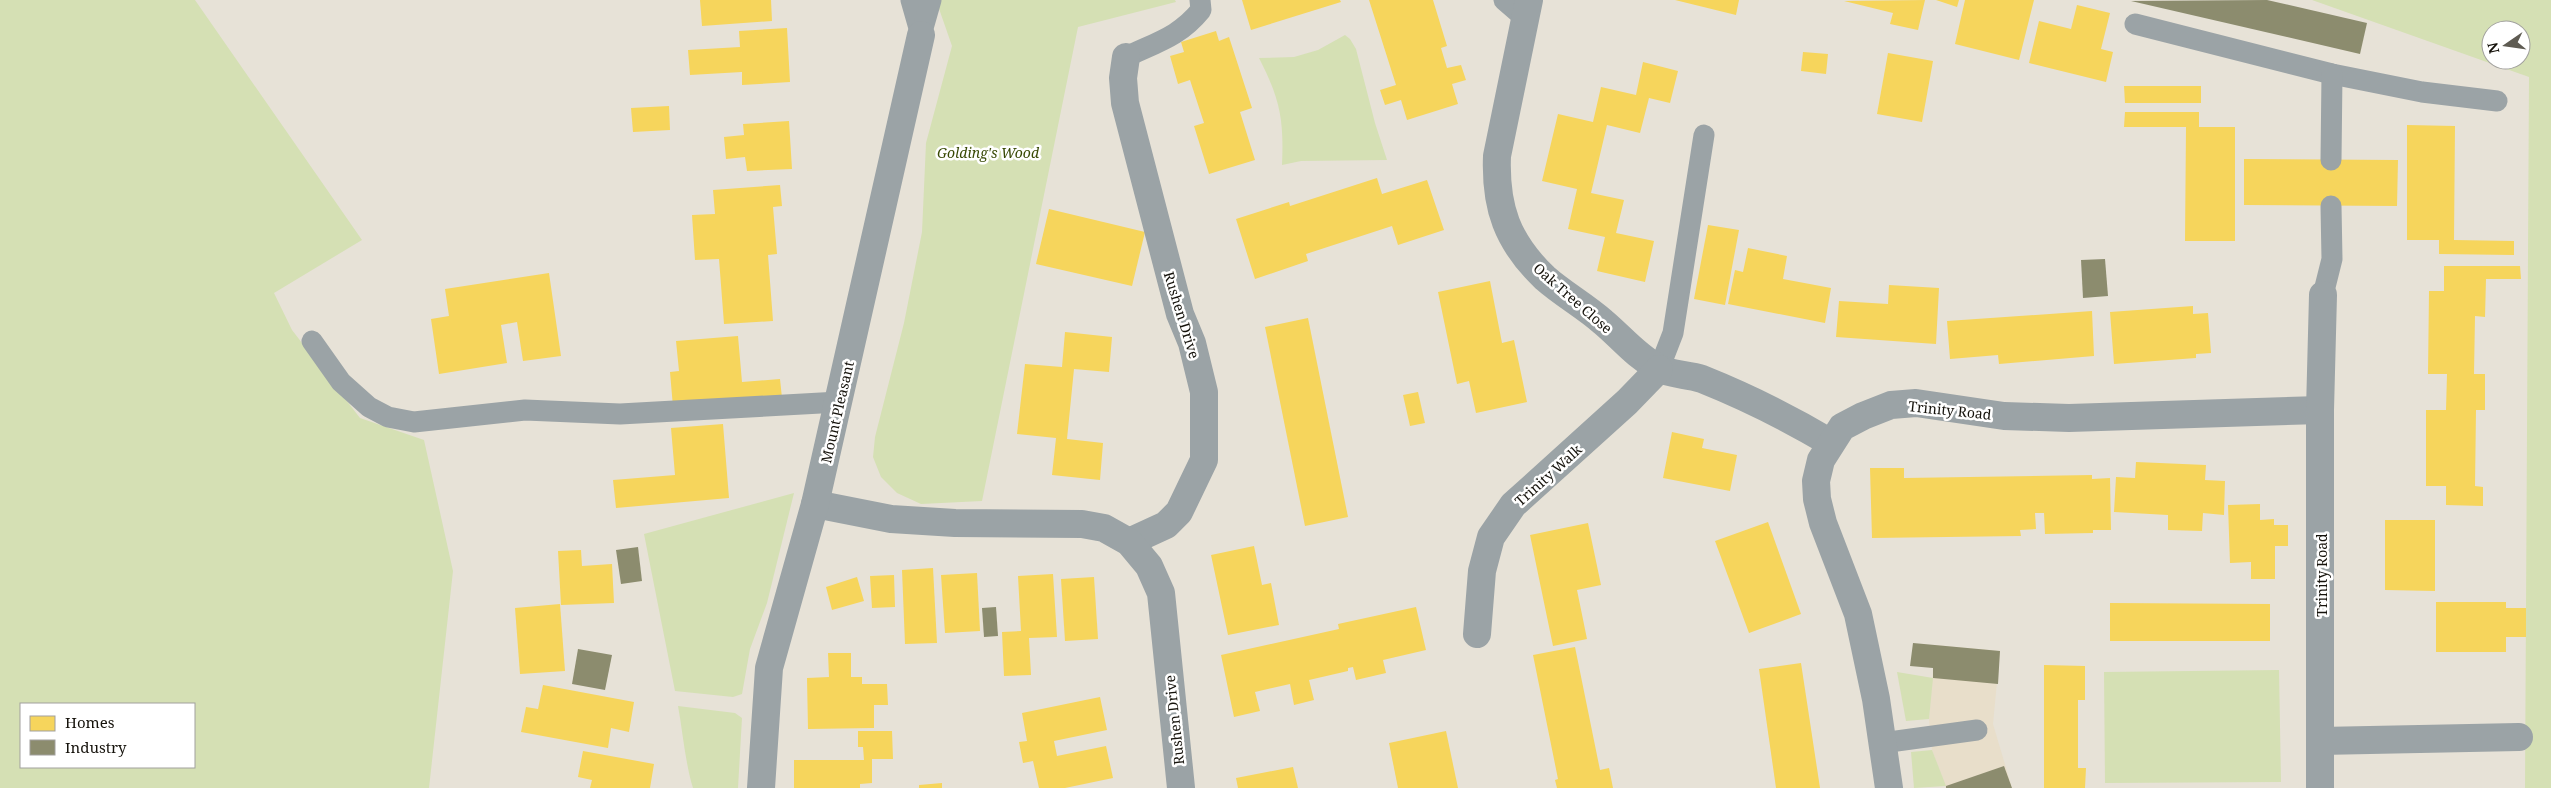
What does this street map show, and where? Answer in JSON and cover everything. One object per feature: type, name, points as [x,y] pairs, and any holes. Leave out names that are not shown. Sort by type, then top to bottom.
[{"type":"street","name":"Oak Tree Close","points":[[1527,9],[1497,156],[1496,182],[1506,226],[1520,250],[1545,278],[1602,321],[1630,348],[1659,369],[1698,378],[1742,396],[1788,418],[1831,443]]},
{"type":"street","name":"Mount Pleasant","points":[[761,788],[769,668],[815,504],[921,36]]},
{"type":"street","name":"Rushen Drive","points":[[1126,57],[1123,78],[1125,103],[1180,314],[1192,343],[1204,392],[1206,426],[1204,460],[1179,512],[1166,525],[1129,542]]},
{"type":"street","name":"Trinity Road","points":[[2320,788],[2320,410],[2323,295]]},
{"type":"street","name":"Trinity Walk","points":[[1477,634],[1482,571],[1490,537],[1514,505],[1627,402],[1659,369]]},
{"type":"street","name":"Trinity Road","points":[[1889,788],[1858,614],[1823,523],[1817,500],[1816,481],[1821,460],[1842,427],[1863,416],[1891,406],[1916,403],[2004,416],[2069,418],[2320,410]]},
{"type":"street","name":"Rushen Drive","points":[[815,504],[891,519],[955,523],[1082,524],[1104,528],[1129,542],[1149,566],[1160,593],[1182,788]]},
{"type":"street","points":[[2320,741],[2520,737]]},
{"type":"lane","name":"Mount Pleasant","points":[[911,0],[921,36]]},
{"type":"lane","name":"Mount Pleasant","points":[[921,36],[931,0]]},
{"type":"lane","points":[[1126,57],[1163,42],[1188,26],[1201,10],[1200,0]]},
{"type":"lane","points":[[1504,0],[1527,9]]},
{"type":"lane","points":[[2135,24],[2332,74],[2422,92],[2497,101]]},
{"type":"lane","points":[[2331,160],[2332,74]]},
{"type":"lane","points":[[1659,369],[1673,333],[1704,135]]},
{"type":"lane","points":[[2323,295],[2332,259],[2331,206]]},
{"type":"lane","points":[[312,341],[341,382],[369,407],[388,418],[414,422],[525,410],[620,414],[839,402]]},
{"type":"lane","points":[[1882,743],[1976,730]]},
{"type":"shaded area","points":[[1935,645],[2000,651],[1993,724],[2012,788],[1946,788],[1932,750],[1929,720]]},
{"type":"green space","points":[[0,0],[195,0],[362,240],[274,293],[292,330],[360,418],[424,440],[453,571],[429,788],[0,788]]},
{"type":"green space","name":"Golding's Wood","points":[[936,0],[1175,0],[1176,2],[1078,27],[982,501],[921,504],[897,493],[881,477],[873,457],[875,437],[904,323],[922,232],[926,143],[952,46]]},
{"type":"green space","points":[[2312,0],[2551,0],[2551,788],[2525,788],[2529,77],[2509,70],[2531,70],[2531,20],[2481,20],[2481,60]]},
{"type":"green space","points":[[1345,35],[1356,49],[1375,123],[1387,160],[1301,161],[1282,165],[1282,135],[1279,110],[1272,86],[1259,58],[1294,57],[1318,50]]},
{"type":"green space","points":[[794,493],[767,603],[750,649],[742,694],[733,697],[675,691],[644,534]]},
{"type":"green space","points":[[2279,670],[2281,782],[2105,783],[2104,672]]},
{"type":"green space","points":[[1897,672],[1933,678],[1929,719],[1906,721]]},
{"type":"green space","points":[[678,706],[735,713],[742,718],[738,788],[693,788]]},
{"type":"green space","points":[[1932,750],[1946,786],[1914,788],[1911,752]]},
{"type":"building: Homes","points":[[700,0],[771,0],[772,21],[702,26]]},
{"type":"building: Homes","points":[[1242,0],[1340,0],[1341,2],[1251,30]]},
{"type":"building: Homes","points":[[1369,0],[1433,0],[1447,46],[1441,48],[1447,68],[1461,65],[1466,80],[1452,84],[1458,104],[1407,120],[1401,100],[1385,105],[1380,90],[1396,85]]},
{"type":"building: Homes","points":[[1675,0],[1739,0],[1736,15]]},
{"type":"building: Homes","points":[[1925,0],[1918,30],[1890,24],[1893,13],[1844,1]]},
{"type":"building: Homes","points":[[1936,0],[1959,0],[1957,7]]},
{"type":"building: Homes","points":[[1965,0],[2034,0],[2019,60],[1955,44]]},
{"type":"building: Homes","points":[[2077,5],[2110,13],[2101,49],[2113,52],[2106,82],[2029,63],[2039,21],[2071,29]]},
{"type":"building: Homes","points":[[787,28],[790,82],[742,85],[742,72],[690,75],[688,50],[740,47],[739,31]]},
{"type":"building: Homes","points":[[1216,31],[1219,41],[1229,37],[1252,108],[1240,112],[1255,160],[1209,174],[1194,126],[1204,123],[1190,80],[1178,84],[1170,56],[1184,52],[1181,42]]},
{"type":"building: Homes","points":[[1803,52],[1828,54],[1826,74],[1801,71]]},
{"type":"building: Homes","points":[[1888,53],[1933,61],[1922,122],[1877,114]]},
{"type":"building: Homes","points":[[1643,62],[1678,71],[1670,103],[1649,98],[1640,133],[1607,125],[1591,193],[1624,200],[1616,233],[1654,241],[1645,282],[1597,271],[1605,237],[1568,229],[1577,189],[1542,181],[1558,114],[1593,122],[1601,87],[1636,95]]},
{"type":"building: Homes","points":[[2124,86],[2201,86],[2201,103],[2125,103]]},
{"type":"building: Homes","points":[[669,106],[670,130],[633,132],[631,108]]},
{"type":"building: Homes","points":[[2125,112],[2199,112],[2199,127],[2235,127],[2235,241],[2185,241],[2186,127],[2124,127]]},
{"type":"building: Homes","points":[[789,121],[792,169],[747,171],[745,157],[726,159],[724,137],[744,135],[743,124]]},
{"type":"building: Homes","points":[[2407,125],[2455,126],[2454,240],[2514,241],[2514,255],[2439,254],[2439,240],[2407,240]]},
{"type":"building: Homes","points":[[2244,159],[2398,160],[2397,206],[2244,205]]},
{"type":"building: Homes","points":[[1377,178],[1382,194],[1427,180],[1444,230],[1398,245],[1392,226],[1306,254],[1308,261],[1255,279],[1236,219],[1289,202],[1290,206]]},
{"type":"building: Homes","points":[[780,185],[782,206],[773,207],[777,254],[768,255],[773,321],[724,324],[719,259],[695,260],[692,215],[715,214],[713,190]]},
{"type":"building: Homes","points":[[1049,209],[1145,232],[1132,286],[1036,264]]},
{"type":"building: Homes","points":[[1708,225],[1739,230],[1725,305],[1694,299]]},
{"type":"building: Homes","points":[[1748,248],[1787,256],[1783,279],[1831,288],[1825,323],[1728,304],[1735,270],[1743,272]]},
{"type":"building: Homes","points":[[2444,266],[2520,266],[2521,279],[2486,279],[2485,317],[2475,316],[2474,374],[2485,374],[2485,410],[2476,410],[2475,486],[2483,487],[2483,506],[2446,505],[2446,486],[2426,486],[2426,410],[2446,410],[2447,374],[2428,374],[2429,291],[2444,291]]},
{"type":"building: Homes","points":[[549,273],[561,356],[523,361],[517,322],[501,325],[507,363],[439,374],[431,319],[449,316],[445,289]]},
{"type":"building: Homes","points":[[1490,281],[1502,343],[1514,340],[1527,402],[1476,413],[1469,381],[1457,384],[1438,292]]},
{"type":"building: Homes","points":[[1889,285],[1939,288],[1936,344],[1836,337],[1839,301],[1888,304]]},
{"type":"building: Homes","points":[[2193,306],[2193,314],[2208,313],[2211,353],[2196,354],[2196,358],[2114,364],[2110,312]]},
{"type":"building: Homes","points":[[2092,311],[2094,356],[1999,364],[1998,355],[1950,359],[1947,321]]},
{"type":"building: Homes","points":[[1308,318],[1348,517],[1305,526],[1265,327]]},
{"type":"building: Homes","points":[[1065,332],[1112,337],[1109,372],[1074,369],[1067,439],[1103,443],[1100,480],[1052,475],[1056,438],[1017,434],[1025,364],[1062,367]]},
{"type":"building: Homes","points":[[738,336],[742,382],[780,379],[782,398],[673,407],[670,372],[679,371],[676,341]]},
{"type":"building: Homes","points":[[1418,392],[1425,423],[1410,426],[1403,395]]},
{"type":"building: Homes","points":[[723,424],[729,498],[616,508],[613,480],[675,475],[671,428]]},
{"type":"building: Homes","points":[[1672,432],[1704,439],[1702,448],[1737,455],[1730,491],[1663,478]]},
{"type":"building: Homes","points":[[2136,462],[2206,465],[2205,480],[2225,481],[2224,515],[2203,513],[2202,531],[2168,530],[2168,515],[2114,512],[2116,477],[2135,478]]},
{"type":"building: Homes","points":[[1870,468],[1904,468],[1904,478],[2092,475],[2092,479],[2110,478],[2111,530],[2093,530],[2093,533],[2045,534],[2044,513],[2035,513],[2036,529],[2020,530],[2021,536],[1872,538]]},
{"type":"building: Homes","points":[[2260,504],[2260,520],[2274,519],[2274,525],[2288,525],[2288,546],[2275,546],[2275,579],[2251,579],[2251,562],[2230,563],[2228,505]]},
{"type":"building: Homes","points":[[2385,520],[2435,520],[2435,591],[2385,590]]},
{"type":"building: Homes","points":[[1768,522],[1801,614],[1749,633],[1715,541]]},
{"type":"building: Homes","points":[[1588,523],[1601,585],[1577,590],[1587,639],[1553,646],[1530,535]]},
{"type":"building: Homes","points":[[1254,546],[1262,585],[1271,583],[1279,625],[1228,635],[1211,555]]},
{"type":"building: Homes","points":[[581,550],[582,566],[612,564],[614,603],[561,605],[558,551]]},
{"type":"building: Homes","points":[[933,568],[937,643],[905,644],[902,570]]},
{"type":"building: Homes","points":[[977,573],[980,631],[945,633],[941,575]]},
{"type":"building: Homes","points":[[1053,574],[1057,637],[1029,638],[1031,675],[1004,676],[1002,632],[1021,631],[1018,576]]},
{"type":"building: Homes","points":[[894,575],[895,607],[872,608],[870,576]]},
{"type":"building: Homes","points":[[857,577],[864,601],[832,610],[826,587]]},
{"type":"building: Homes","points":[[1094,577],[1098,639],[1065,641],[1061,579]]},
{"type":"building: Homes","points":[[2436,602],[2506,602],[2506,608],[2526,608],[2526,637],[2506,637],[2506,652],[2436,652]]},
{"type":"building: Homes","points":[[2110,603],[2270,604],[2270,641],[2110,641]]},
{"type":"building: Homes","points":[[560,604],[565,671],[520,674],[515,608]]},
{"type":"building: Homes","points":[[1416,607],[1426,650],[1383,660],[1386,673],[1356,680],[1353,667],[1348,668],[1348,671],[1309,680],[1314,700],[1294,705],[1290,684],[1255,692],[1260,711],[1234,717],[1221,655],[1339,629],[1338,624]]},
{"type":"building: Homes","points":[[1575,647],[1600,770],[1609,768],[1613,788],[1557,788],[1555,780],[1558,779],[1533,655]]},
{"type":"building: Homes","points":[[828,653],[851,653],[851,677],[862,677],[862,684],[887,684],[888,705],[874,705],[874,728],[808,729],[807,678],[829,677]]},
{"type":"building: Homes","points":[[1801,663],[1820,788],[1776,788],[1759,669]]},
{"type":"building: Homes","points":[[2044,665],[2085,666],[2085,700],[2078,700],[2078,768],[2086,768],[2085,788],[2044,788]]},
{"type":"building: Homes","points":[[543,685],[634,702],[629,732],[611,728],[608,748],[521,732],[526,707],[538,709]]},
{"type":"building: Homes","points":[[1100,697],[1107,730],[1054,741],[1057,756],[1106,746],[1113,778],[1065,788],[1039,788],[1033,761],[1023,763],[1019,742],[1027,741],[1022,713]]},
{"type":"building: Homes","points":[[858,731],[892,731],[893,759],[872,759],[872,783],[860,784],[860,788],[794,788],[794,760],[864,760],[863,747],[858,747]]},
{"type":"building: Homes","points":[[1446,731],[1458,788],[1398,788],[1389,743]]},
{"type":"building: Homes","points":[[583,751],[654,764],[650,788],[590,788],[592,780],[578,777]]},
{"type":"building: Homes","points":[[1293,767],[1298,788],[1238,788],[1236,778]]},
{"type":"building: Homes","points":[[942,783],[942,788],[919,788],[919,785]]},
{"type":"building: Industry","points":[[2267,0],[2367,23],[2360,54],[2131,1]]},
{"type":"building: Industry","points":[[2105,259],[2108,296],[2083,298],[2081,260]]},
{"type":"building: Industry","points":[[638,547],[642,581],[621,584],[616,550]]},
{"type":"building: Industry","points":[[996,607],[998,636],[984,637],[982,608]]},
{"type":"building: Industry","points":[[1913,643],[2000,651],[1998,684],[1933,678],[1933,668],[1910,666]]},
{"type":"building: Industry","points":[[578,649],[612,655],[605,690],[572,684]]},
{"type":"building: Industry","points":[[2004,766],[2012,788],[1946,788],[1946,786]]}]
